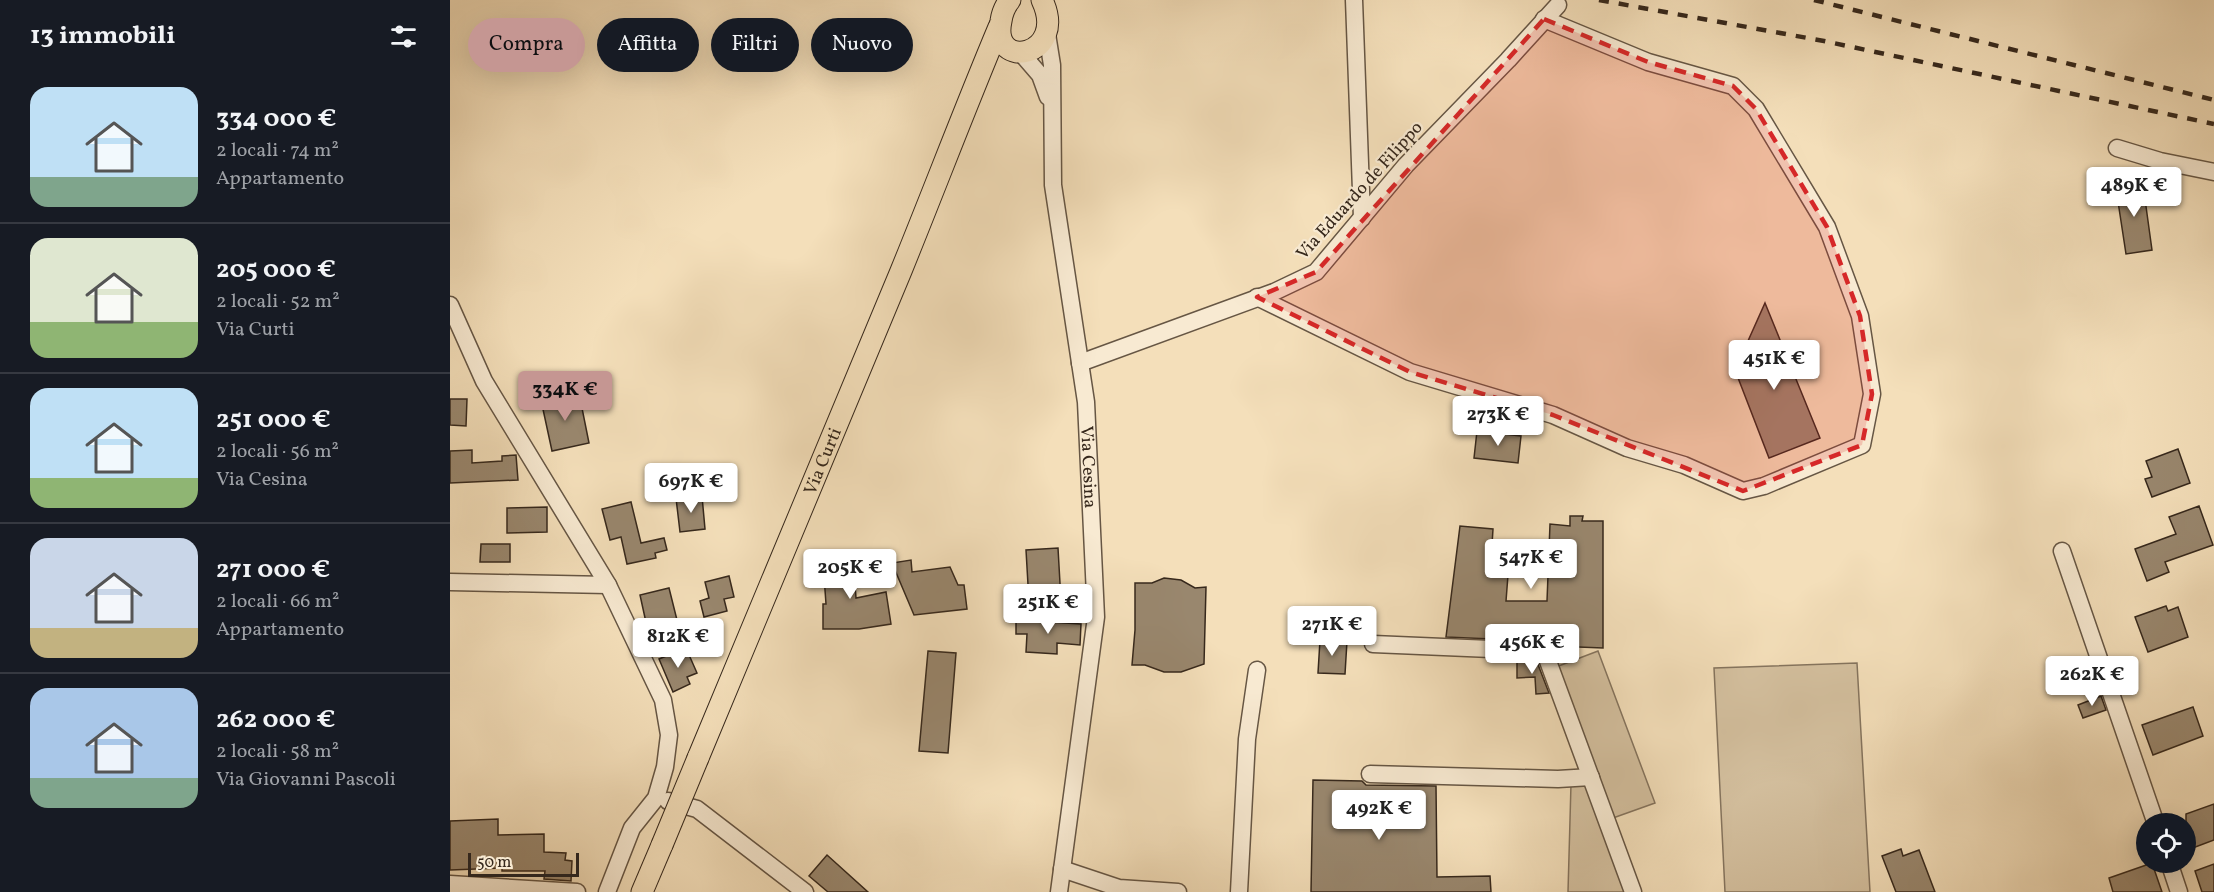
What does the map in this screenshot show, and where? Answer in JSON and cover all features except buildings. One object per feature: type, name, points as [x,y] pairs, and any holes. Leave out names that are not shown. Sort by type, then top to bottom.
[{"type":"main road","points":[[999,27],[1010,0]]},
{"type":"main road","points":[[977,79],[1016,52],[1033,49],[1043,41],[1047,34],[1045,6],[1042,0]]},
{"type":"main road","name":"Via Cesina","points":[[999,27],[1004,46],[1016,52]]},
{"type":"main road","name":"Via Curti","points":[[642,892],[888,302],[999,27]]},
{"type":"street","points":[[1354,0],[1362,218]]},
{"type":"street","name":"Via Eduardo de Filippo","points":[[1080,363],[1257,297],[1316,272],[1406,165],[1508,60],[1557,5]]},
{"type":"street","points":[[1257,297],[1410,372],[1553,415],[1627,448],[1684,465],[1743,491],[1764,486],[1862,445],[1872,394],[1860,316],[1827,228],[1756,109],[1733,86],[1648,62],[1544,19]]},
{"type":"street","points":[[1047,34],[1052,64],[1053,109]]},
{"type":"street","name":"Via Cesina","points":[[1016,52],[1040,75],[1053,109],[1053,185],[1086,402],[1096,616],[1059,892]]},
{"type":"street","points":[[2117,148],[2160,161],[2214,172]]},
{"type":"street","points":[[450,305],[456,329],[484,381],[608,585],[663,700],[669,735],[656,798],[632,828],[607,892]]},
{"type":"street","points":[[2062,551],[2152,813]]},
{"type":"street","points":[[450,582],[608,585]]},
{"type":"street","points":[[1373,644],[1545,653],[1633,892]]},
{"type":"street","points":[[1239,892],[1246,739],[1257,670]]},
{"type":"street","points":[[1370,774],[1558,779],[1591,777]]},
{"type":"street","points":[[656,798],[697,808],[806,892]]},
{"type":"street","points":[[1062,869],[1119,888],[1178,892]]},
{"type":"street","points":[[2173,873],[2179,892]]},
{"type":"street","points":[[450,884],[577,892]]},
{"type":"highlighted area","points":[[1544,19],[1648,62],[1733,86],[1756,109],[1827,227],[1860,316],[1872,394],[1862,445],[1743,491],[1553,415],[1410,372],[1257,297],[1316,272]]},
{"type":"shaded area","points":[[1598,651],[1655,803],[1613,818],[1556,667]]},
{"type":"shaded area","points":[[1857,663],[1870,892],[1725,892],[1714,668]]},
{"type":"shaded area","points":[[1571,784],[1589,785],[1625,892],[1568,892]]},
{"type":"railway","points":[[1599,0],[1824,41],[2214,124]]},
{"type":"railway","points":[[1814,0],[2214,100]]}]
